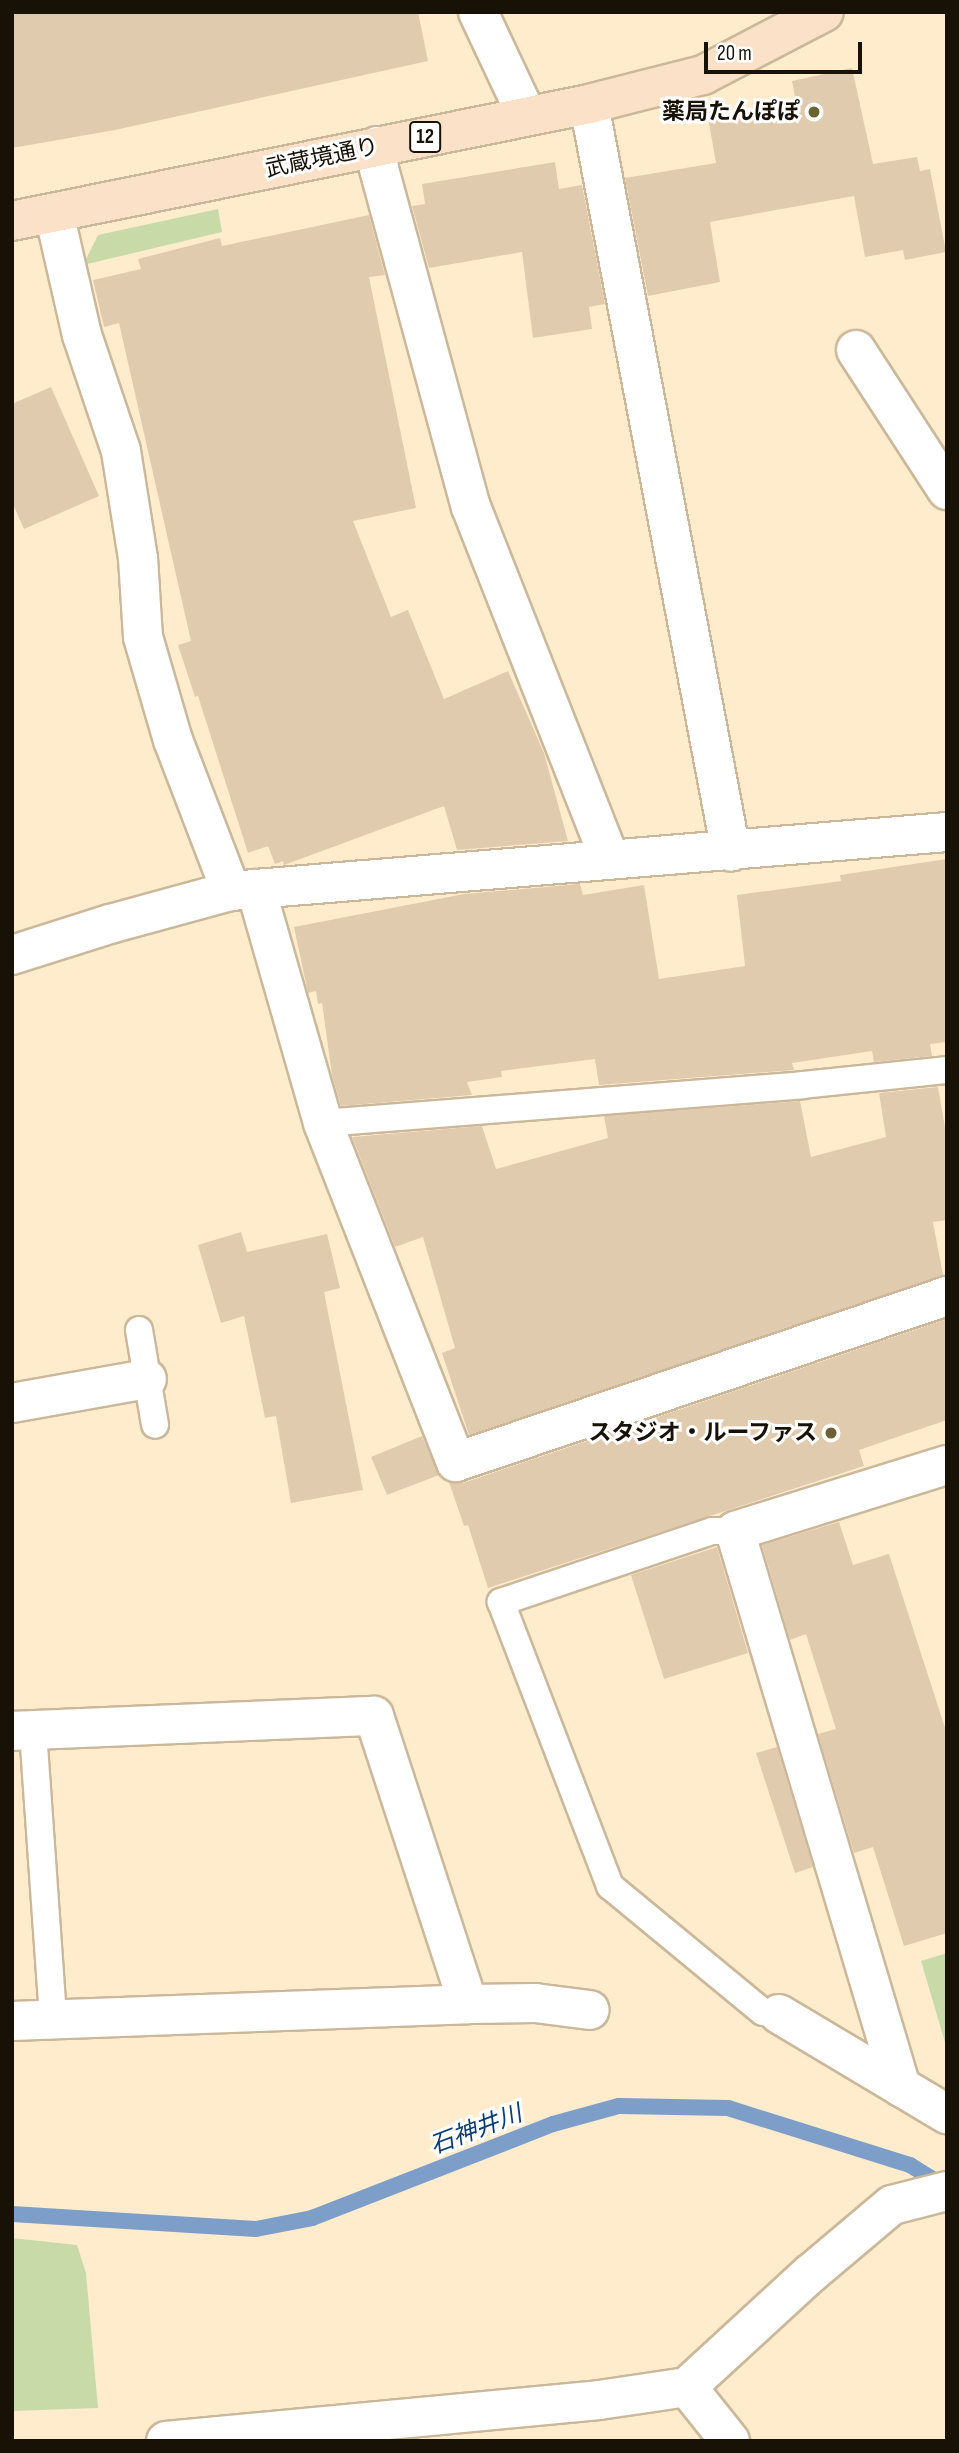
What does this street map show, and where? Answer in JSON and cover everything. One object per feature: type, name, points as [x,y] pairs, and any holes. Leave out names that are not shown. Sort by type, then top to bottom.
[{"type":"main road","name":"武蔵境通り","points":[[12,222],[589,104],[703,75],[824,12]]},
{"type":"street","points":[[478,12],[527,116]]},
{"type":"street","points":[[589,104],[731,852]]},
{"type":"street","points":[[377,146],[379,169],[471,507],[610,860]]},
{"type":"street","points":[[54,213],[82,335],[121,451],[138,558],[143,637],[173,740],[244,890],[323,1123],[456,1462],[947,1296]]},
{"type":"street","points":[[856,350],[947,490]]},
{"type":"street","points":[[12,955],[110,924],[244,890],[731,852],[947,832]]},
{"type":"street","points":[[12,1403],[146,1379]]},
{"type":"street","points":[[901,2087],[735,1531],[947,1465]]},
{"type":"street","points":[[23,1731],[373,1716],[468,2004]]},
{"type":"street","points":[[12,2021],[468,2004],[535,2003],[590,2010]]},
{"type":"street","points":[[779,2014],[947,2115]]},
{"type":"street","points":[[166,2441],[317,2435],[687,2387],[810,2274],[892,2205],[947,2191]]},
{"type":"street","points":[[687,2387],[730,2441]]},
{"type":"lane","points":[[323,1123],[802,1086],[947,1070]]},
{"type":"lane","points":[[139,1330],[155,1425]]},
{"type":"lane","points":[[735,1531],[712,1531],[501,1602],[610,1886],[763,2012],[779,2014]]},
{"type":"lane","points":[[23,1731],[53,2019]]},
{"type":"green space","points":[[218,209],[222,232],[83,265],[98,235]]},
{"type":"green space","points":[[947,1953],[947,2049],[921,1961]]},
{"type":"green space","points":[[12,2238],[77,2245],[86,2273],[98,2408],[12,2411]]},
{"type":"building","points":[[12,12],[418,12],[428,61],[115,130],[12,148]]},
{"type":"building","points":[[852,68],[873,164],[917,157],[920,171],[930,169],[946,252],[905,260],[903,250],[865,257],[854,196],[710,222],[720,282],[648,296],[625,178],[716,163],[708,118],[796,103],[792,81]]},
{"type":"building","points":[[555,162],[559,189],[582,185],[605,304],[589,307],[592,329],[533,338],[522,252],[429,268],[412,206],[425,204],[422,184]]},
{"type":"building","points":[[369,215],[385,275],[369,277],[416,508],[353,521],[391,617],[408,610],[444,699],[508,671],[544,753],[568,841],[457,850],[444,806],[284,865],[283,861],[275,864],[268,846],[248,853],[198,696],[195,697],[178,645],[191,641],[119,323],[104,327],[93,280],[141,269],[138,259],[220,238],[222,246]]},
{"type":"building","points":[[51,387],[99,496],[24,529],[12,502],[12,404]]},
{"type":"building","points":[[947,859],[947,1042],[930,1044],[932,1056],[874,1062],[872,1051],[792,1063],[794,1070],[599,1085],[595,1059],[501,1071],[502,1077],[467,1082],[472,1095],[341,1106],[332,1075],[322,1003],[318,1004],[316,991],[308,993],[294,927],[464,894],[580,884],[583,895],[644,885],[659,979],[745,966],[737,895],[841,881],[840,875]]},
{"type":"building","points":[[938,1087],[947,1139],[947,1220],[933,1222],[943,1275],[469,1435],[442,1353],[455,1348],[423,1237],[395,1247],[352,1137],[482,1126],[496,1169],[608,1138],[604,1116],[800,1101],[811,1157],[886,1137],[879,1093]]},
{"type":"building","points":[[241,1232],[247,1252],[327,1234],[340,1288],[324,1292],[363,1490],[291,1503],[276,1416],[265,1418],[244,1316],[221,1323],[198,1245]]},
{"type":"building","points":[[947,1319],[947,1420],[859,1450],[864,1466],[488,1588],[468,1525],[464,1526],[449,1482],[463,1483]]},
{"type":"building","points":[[422,1436],[439,1475],[387,1495],[371,1457]]},
{"type":"building","points":[[839,1522],[853,1565],[889,1554],[947,1734],[947,1933],[904,1946],[873,1847],[854,1853],[818,1734],[836,1729],[806,1634],[790,1640],[762,1545]]},
{"type":"building","points":[[717,1547],[748,1653],[664,1679],[631,1575]]},
{"type":"building","points":[[777,1747],[813,1867],[795,1873],[756,1753]]},
{"type":"waterway","name":"石神井川","points":[[12,2214],[256,2229],[312,2218],[553,2124],[619,2106],[728,2108],[910,2165],[945,2187]]},
{"type":"place","name":"薬局たんぽぽ","points":[[814,112]]},
{"type":"place","name":"スタジオ・ルーファス","points":[[831,1433]]}]
